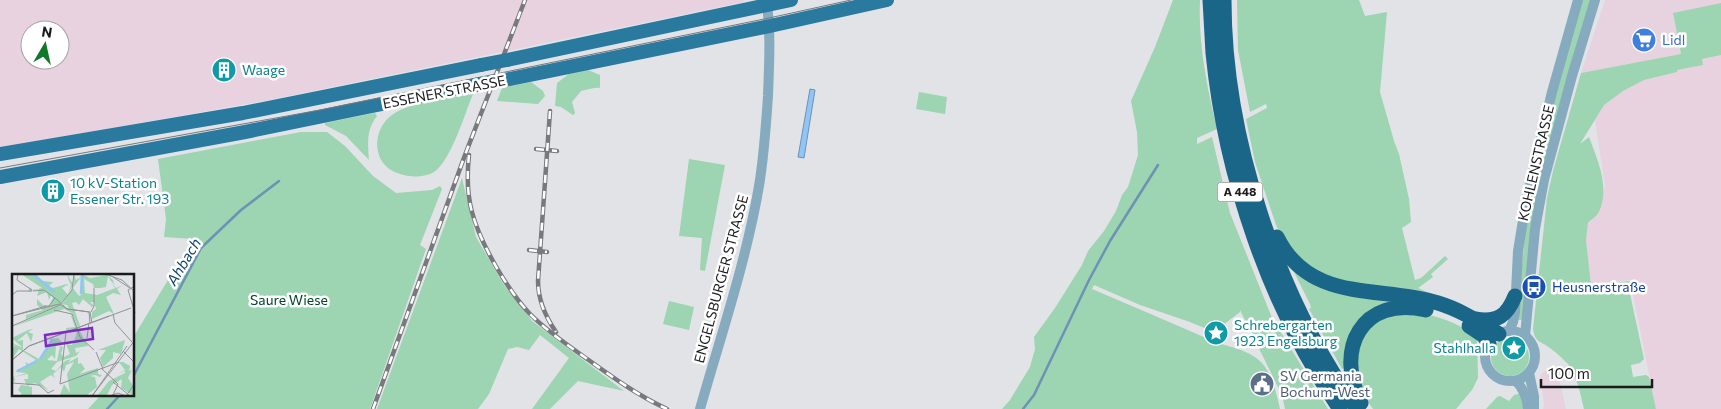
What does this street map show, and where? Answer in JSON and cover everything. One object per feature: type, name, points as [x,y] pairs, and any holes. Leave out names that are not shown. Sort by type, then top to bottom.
[{"type":"highway","name":"A 448","points":[[1210,0],[1220,103],[1242,202],[1267,273],[1316,372],[1340,409]]},
{"type":"highway","name":"A 448","points":[[1224,0],[1232,92],[1247,163],[1268,235],[1291,290],[1318,346],[1357,409]]},
{"type":"highway","points":[[1247,163],[1256,170],[1272,228],[1281,246],[1291,260],[1307,273],[1339,288],[1426,300],[1450,307],[1476,319],[1499,336]]},
{"type":"highway","points":[[1476,319],[1490,320],[1500,318],[1508,309],[1515,296]]},
{"type":"highway","points":[[1364,409],[1353,385],[1350,372],[1351,347],[1356,335],[1365,323],[1376,314],[1391,309],[1407,307],[1430,310],[1455,319],[1484,336],[1499,336]]},
{"type":"main road","name":"ESSENER STRASSE","points":[[0,154],[243,113],[791,0]]},
{"type":"main road","name":"ESSENER STRASSE","points":[[0,177],[245,132],[770,26],[887,0]]},
{"type":"street","name":"KOHLENSTRASSE","points":[[1516,381],[1496,377],[1490,371],[1485,358],[1499,336],[1513,322],[1518,251],[1528,189],[1552,92],[1578,0]]},
{"type":"street","name":"KOHLENSTRASSE","points":[[1534,409],[1534,396],[1529,373],[1535,361],[1535,355],[1530,341],[1525,336],[1535,229],[1544,180],[1572,76],[1596,0]]},
{"type":"street","name":"ENGELSBURGER STRASSE","points":[[700,409],[736,286],[759,186],[765,136],[769,73],[770,26],[767,5]]},
{"type":"street","points":[[1499,336],[1525,336]]},
{"type":"street","points":[[1528,409],[1528,399],[1523,388],[1516,381],[1529,373]]},
{"type":"shaded area","points":[[0,0],[744,0],[744,2],[269,100],[0,148]]},
{"type":"shaded area","points":[[1605,0],[1721,0],[1721,3],[1673,13],[1681,54],[1581,73]]},
{"type":"shaded area","points":[[1721,55],[1721,409],[1656,409],[1630,280],[1591,285],[1586,240],[1588,224],[1599,213],[1605,186],[1595,120],[1603,105],[1623,91],[1644,80],[1677,72],[1677,70],[1703,65],[1702,59]]},
{"type":"shaded area","points":[[1548,368],[1558,374],[1566,409],[1543,409],[1540,375]]},
{"type":"green space","points":[[1173,0],[1200,0],[1202,49],[1217,129],[1197,138],[1197,144],[1212,137],[1230,213],[1272,318],[1328,409],[1285,409],[1282,395],[1240,310],[1240,312],[1214,332],[1140,305],[1094,285],[1092,289],[1213,341],[1252,355],[1266,368],[1276,391],[1280,409],[1002,409],[1010,400],[1030,367],[1035,349],[1034,337],[1082,265],[1088,251],[1104,231],[1128,187],[1138,155],[1137,132],[1131,101]]},
{"type":"green space","points":[[1237,0],[1359,0],[1365,16],[1387,12],[1380,92],[1399,154],[1409,199],[1411,222],[1402,228],[1415,280],[1421,278],[1445,256],[1448,259],[1431,274],[1433,277],[1418,288],[1447,301],[1354,287],[1311,270],[1283,240],[1276,225],[1255,162],[1246,119],[1267,108],[1266,104],[1250,112],[1238,50]]},
{"type":"green space","points":[[1582,0],[1591,0],[1562,98],[1522,320],[1517,320],[1526,222],[1550,112]]},
{"type":"green space","points":[[1721,3],[1721,55],[1702,59],[1703,65],[1677,70],[1677,72],[1644,80],[1623,91],[1604,105],[1580,144],[1589,137],[1602,174],[1603,184],[1602,203],[1599,212],[1588,223],[1586,240],[1591,285],[1630,281],[1630,294],[1644,359],[1640,363],[1631,365],[1633,377],[1646,375],[1649,377],[1656,409],[1584,409],[1578,386],[1568,364],[1537,339],[1533,329],[1547,198],[1581,73],[1681,54],[1673,13]]},
{"type":"green space","points":[[588,70],[600,75],[600,88],[581,91],[572,102],[575,113],[573,115],[561,107],[555,106],[557,83],[569,74]]},
{"type":"green space","points":[[531,82],[543,91],[545,96],[538,104],[497,101],[502,88]]},
{"type":"green space","points":[[919,92],[947,97],[945,114],[916,109]]},
{"type":"green space","points":[[473,94],[452,147],[446,158],[434,172],[422,176],[402,175],[385,165],[378,153],[377,146],[382,125],[392,115],[420,103]]},
{"type":"green space","points":[[375,113],[377,116],[373,121],[368,137],[369,160],[346,136],[325,125],[325,123]]},
{"type":"green space","name":"Saure Wiese","points":[[301,132],[327,132],[345,146],[373,176],[396,193],[432,190],[440,186],[442,189],[420,245],[426,249],[370,409],[88,409],[100,396],[135,396],[135,334],[193,239],[164,237],[166,219],[158,159]]},
{"type":"green space","points":[[689,159],[725,165],[705,271],[700,270],[702,238],[679,236]]},
{"type":"green space","points":[[462,178],[476,237],[504,285],[532,321],[624,391],[578,381],[550,409],[532,409],[569,358],[540,335],[529,350],[517,347],[508,349],[489,394],[478,409],[377,409]]},
{"type":"green space","points":[[1290,264],[1404,300],[1370,313],[1356,323],[1349,334],[1344,368],[1342,369],[1309,309],[1311,308],[1310,304]]},
{"type":"green space","points":[[669,301],[694,307],[689,330],[663,324]]},
{"type":"green space","points":[[1414,312],[1447,320],[1477,336],[1478,378],[1472,390],[1456,409],[1373,409],[1366,398],[1358,374],[1357,361],[1362,337],[1379,318]]},
{"type":"green space","points":[[1510,338],[1523,344],[1529,357],[1523,370],[1510,376],[1497,370],[1491,357],[1497,344]]},
{"type":"green space","points":[[1522,393],[1526,409],[1486,409],[1497,397],[1500,396],[1509,401],[1514,395]]},
{"type":"water","points":[[810,89],[815,90],[804,158],[798,157]]},
{"type":"waterway","points":[[1023,409],[1034,395],[1089,280],[1110,241],[1158,165]]},
{"type":"waterway","name":"Ahbach","points":[[135,373],[201,248],[241,210],[279,181]]},
{"type":"waterway","name":"Ahbach","points":[[107,409],[119,396]]},
{"type":"tram line","points":[[0,168],[320,110],[851,0]]},
{"type":"railway","points":[[373,409],[465,155],[525,0]]},
{"type":"railway","points":[[550,111],[538,281],[539,295],[543,308],[556,332]]},
{"type":"railway","points":[[536,149],[557,151]]},
{"type":"railway","points":[[469,155],[468,191],[476,224],[488,252],[513,293],[530,314],[551,333],[627,387],[667,409]]},
{"type":"railway","points":[[529,250],[547,252]]},
{"type":"place","name":"Lidl","points":[[1644,40]]},
{"type":"place","name":"Waage","points":[[224,70]]},
{"type":"place","name":"10 kV-Station Essener Str. 193","points":[[53,191]]},
{"type":"place","name":"Heusnerstraße","points":[[1534,287]]},
{"type":"place","name":"Schrebergarten 1923 Engelsburg","points":[[1216,333]]},
{"type":"place","name":"Stahlhalla","points":[[1514,348]]},
{"type":"place","name":"SV Germania Bochum-West","points":[[1262,384]]}]
